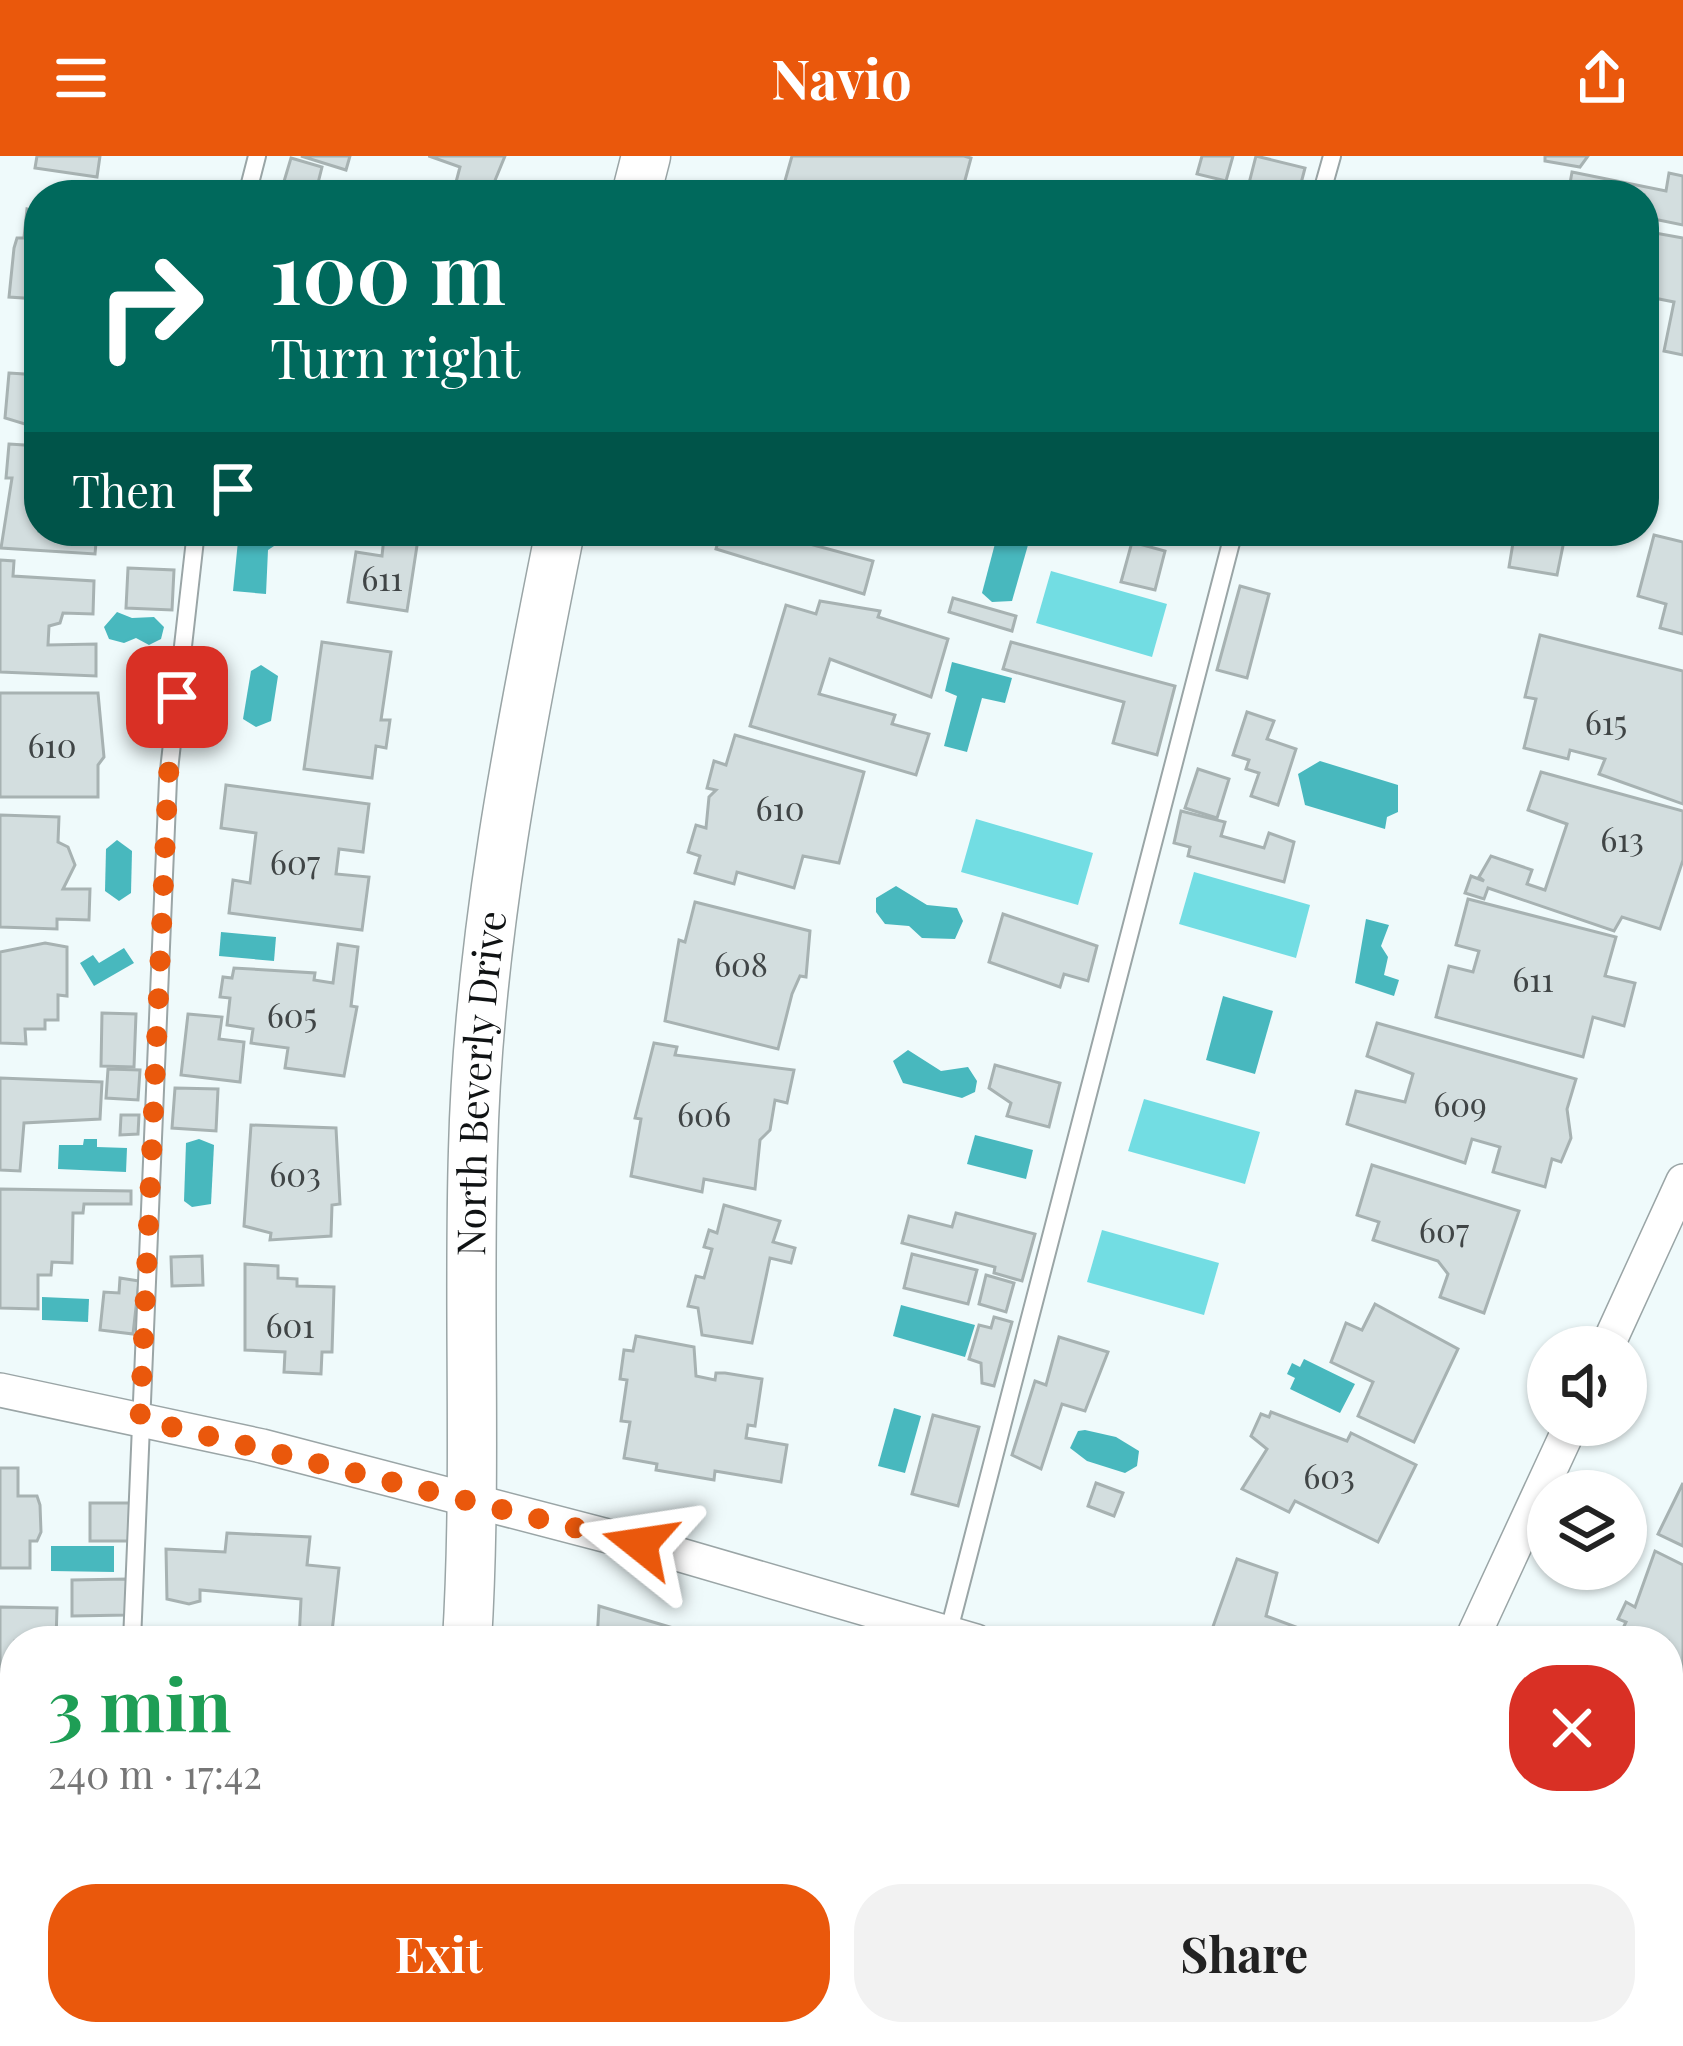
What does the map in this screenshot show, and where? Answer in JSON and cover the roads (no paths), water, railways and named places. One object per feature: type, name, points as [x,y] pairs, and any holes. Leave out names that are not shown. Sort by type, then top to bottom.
[{"type":"street","name":"North Beverly Drive","points":[[468,1626],[476,1502],[473,1148],[497,890],[557,546]]},
{"type":"street","points":[[1617,1326],[1683,1181]]},
{"type":"street","points":[[0,1390],[140,1419],[476,1502],[918,1626]]},
{"type":"street","points":[[1478,1626],[1561,1446]]},
{"type":"lane","points":[[133,1626],[168,779],[194,546]]},
{"type":"lane","points":[[960,1626],[1230,546]]}]
